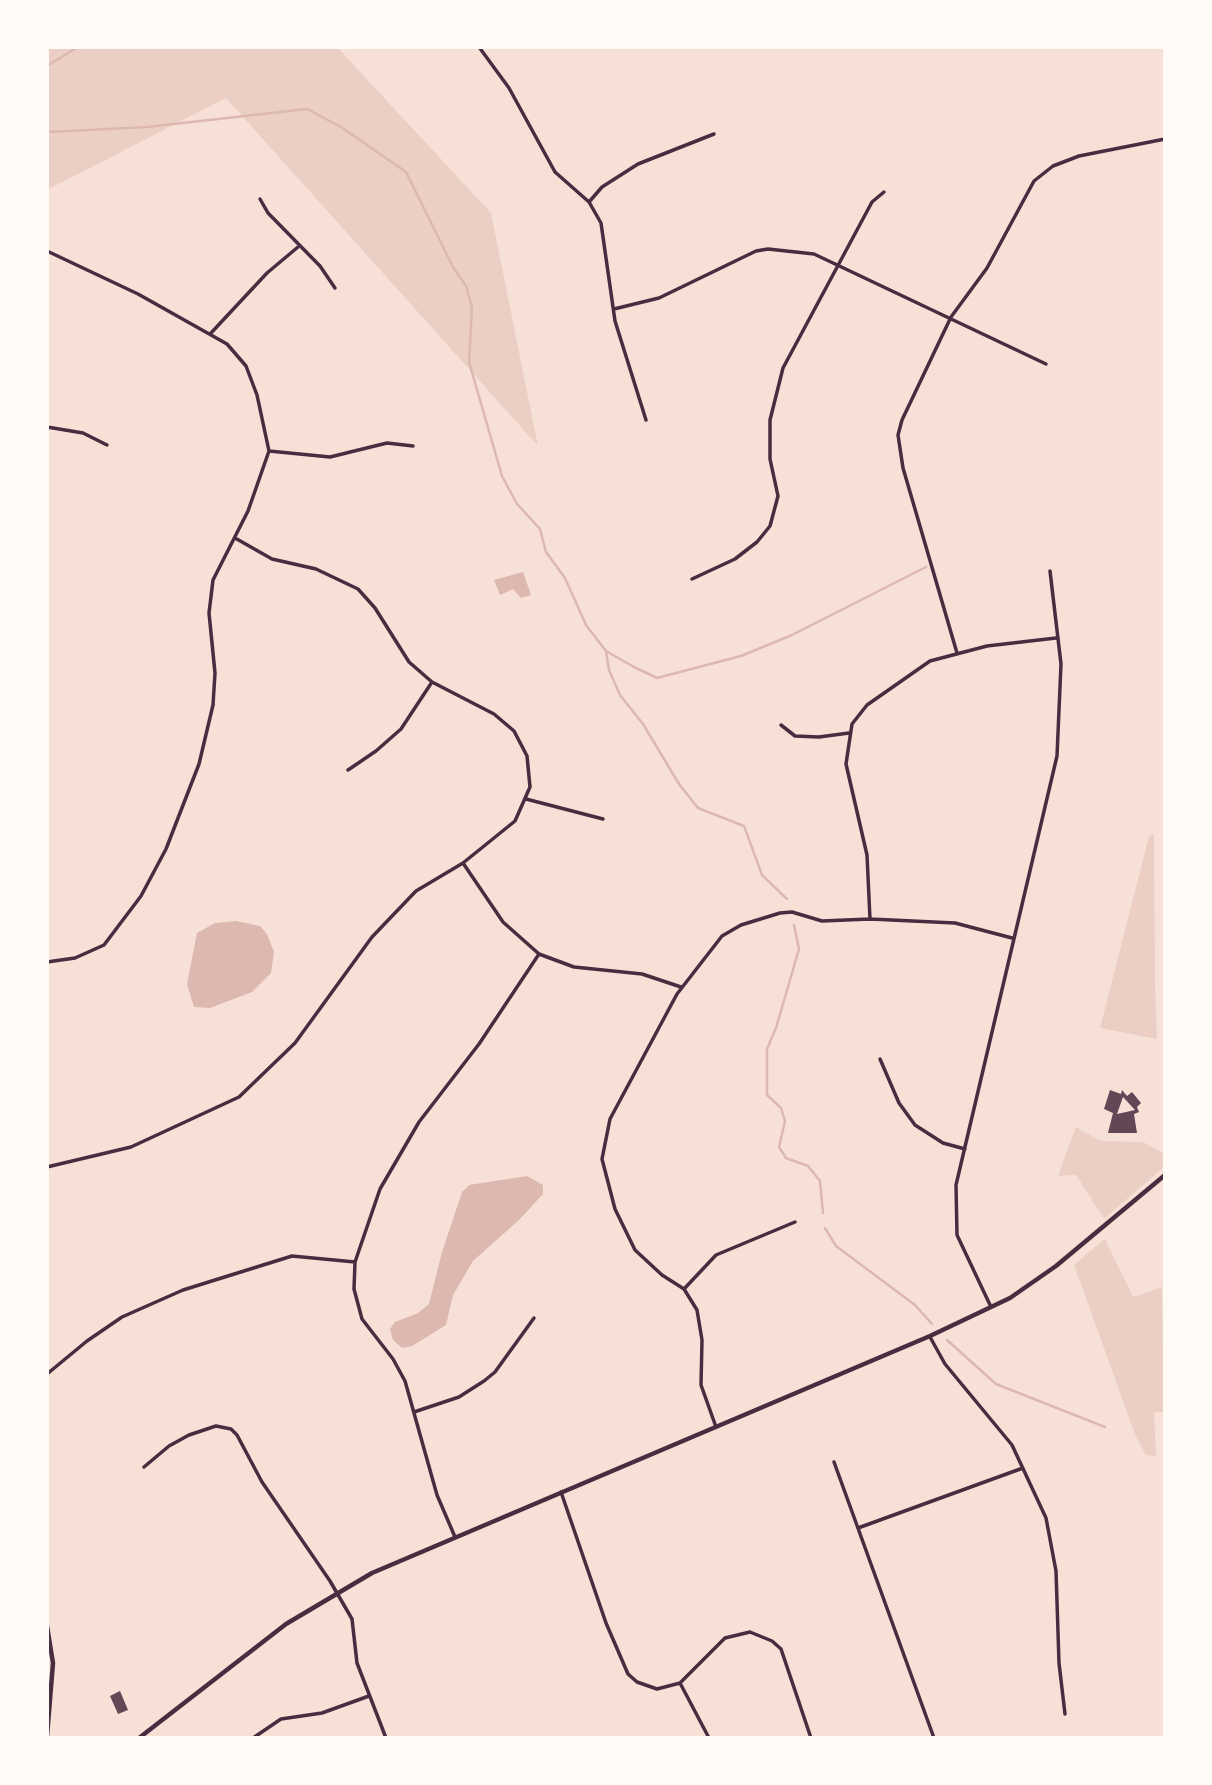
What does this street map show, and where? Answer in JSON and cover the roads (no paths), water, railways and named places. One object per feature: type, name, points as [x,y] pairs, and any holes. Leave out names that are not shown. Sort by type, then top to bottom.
[{"type":"street","points":[[479,47],[509,88],[555,172],[589,202],[605,236],[607,279],[646,421]]},
{"type":"street","points":[[589,202],[602,187],[638,164],[714,134]]},
{"type":"street","points":[[957,653],[903,467],[898,435],[910,401],[951,317],[987,268],[1024,196],[1043,172],[1079,156],[1165,139]]},
{"type":"street","points":[[692,579],[735,559],[757,542],[770,526],[778,496],[769,440],[775,398],[788,357],[872,202],[884,192]]},
{"type":"street","points":[[260,200],[299,247],[320,266],[335,288]]},
{"type":"street","points":[[211,333],[267,273],[299,247]]},
{"type":"street","points":[[614,309],[640,305],[659,298],[756,251],[768,249],[814,254],[1046,364]]},
{"type":"street","points":[[47,251],[211,333],[227,344],[246,366],[257,395],[269,451],[258,486],[235,538],[218,565],[210,596],[216,690],[199,764],[166,849],[141,896],[104,945],[75,958],[47,962]]},
{"type":"street","points":[[47,427],[83,433],[107,445]]},
{"type":"street","points":[[269,451],[330,457],[387,443],[413,446]]},
{"type":"street","points":[[47,1167],[131,1147],[239,1097],[295,1043],[372,937],[397,910],[416,891],[463,863],[515,821],[526,799],[530,770],[522,742],[514,731],[494,714],[432,682],[403,656],[375,608],[358,589],[316,569],[272,559],[235,538]]},
{"type":"street","points":[[991,1307],[957,1235],[956,1185],[1057,756],[1061,692],[1050,571]]},
{"type":"street","points":[[870,919],[867,855],[846,764],[849,733],[867,705],[895,682],[930,661],[1006,643],[1056,638]]},
{"type":"street","points":[[348,770],[376,751],[401,729],[432,682]]},
{"type":"street","points":[[781,726],[795,736],[819,737],[849,733]]},
{"type":"street","points":[[526,799],[603,820]]},
{"type":"street","points":[[463,863],[503,922],[539,954],[574,967],[642,974],[681,987]]},
{"type":"street","points":[[716,1427],[701,1385],[702,1324],[692,1300],[684,1289],[655,1269],[635,1250],[615,1209],[602,1159],[610,1119],[681,987],[716,942],[741,925],[769,915],[792,912],[822,921],[870,919],[955,923],[1012,938]]},
{"type":"street","points":[[455,1537],[437,1495],[405,1381],[393,1359],[362,1319],[354,1289],[355,1262],[380,1189],[419,1122],[480,1044],[539,954]]},
{"type":"street","points":[[880,1059],[899,1103],[915,1125],[943,1143],[965,1149]]},
{"type":"street","points":[[139,1738],[277,1631],[337,1592],[382,1568],[930,1336],[991,1307],[1056,1266],[1165,1175]]},
{"type":"street","points":[[684,1289],[716,1255],[795,1222]]},
{"type":"street","points":[[47,1374],[87,1340],[122,1317],[171,1294],[292,1256],[355,1262]]},
{"type":"street","points":[[414,1412],[459,1397],[484,1381],[495,1372],[534,1318]]},
{"type":"street","points":[[930,1336],[945,1364],[1002,1431],[1040,1500],[1053,1543],[1065,1714]]},
{"type":"street","points":[[144,1467],[169,1446],[189,1434],[216,1426],[231,1429],[262,1482],[334,1586],[352,1619],[354,1649],[386,1738]]},
{"type":"street","points":[[834,1462],[934,1738]]},
{"type":"street","points":[[858,1528],[1023,1468]]},
{"type":"street","points":[[561,1492],[606,1623],[628,1674],[637,1682],[657,1689],[680,1684],[725,1638],[750,1632],[760,1635],[780,1649],[811,1738]]},
{"type":"street","points":[[47,1626],[53,1662],[47,1736]]},
{"type":"street","points":[[680,1684],[709,1738]]},
{"type":"street","points":[[253,1738],[281,1718],[322,1713],[369,1696]]},
{"type":"waterway","points":[[47,66],[78,47]]},
{"type":"waterway","points":[[47,132],[147,127],[307,109],[341,127],[406,172],[453,267],[466,286],[472,307],[469,362],[502,476],[517,504],[540,529],[546,552],[565,578],[586,625],[606,651],[634,667],[657,678],[741,656],[792,635],[926,567]]},
{"type":"waterway","points":[[606,651],[609,670],[620,695],[643,724],[679,784],[698,808],[744,826],[762,875],[787,899]]},
{"type":"waterway","points":[[794,925],[799,949],[776,1028],[767,1049],[767,1095],[781,1108],[785,1121],[779,1147],[786,1158],[808,1166],[820,1181],[823,1213]]},
{"type":"waterway","points":[[825,1228],[836,1246],[915,1305],[932,1324]]},
{"type":"waterway","points":[[947,1340],[996,1384],[1105,1427]]}]
